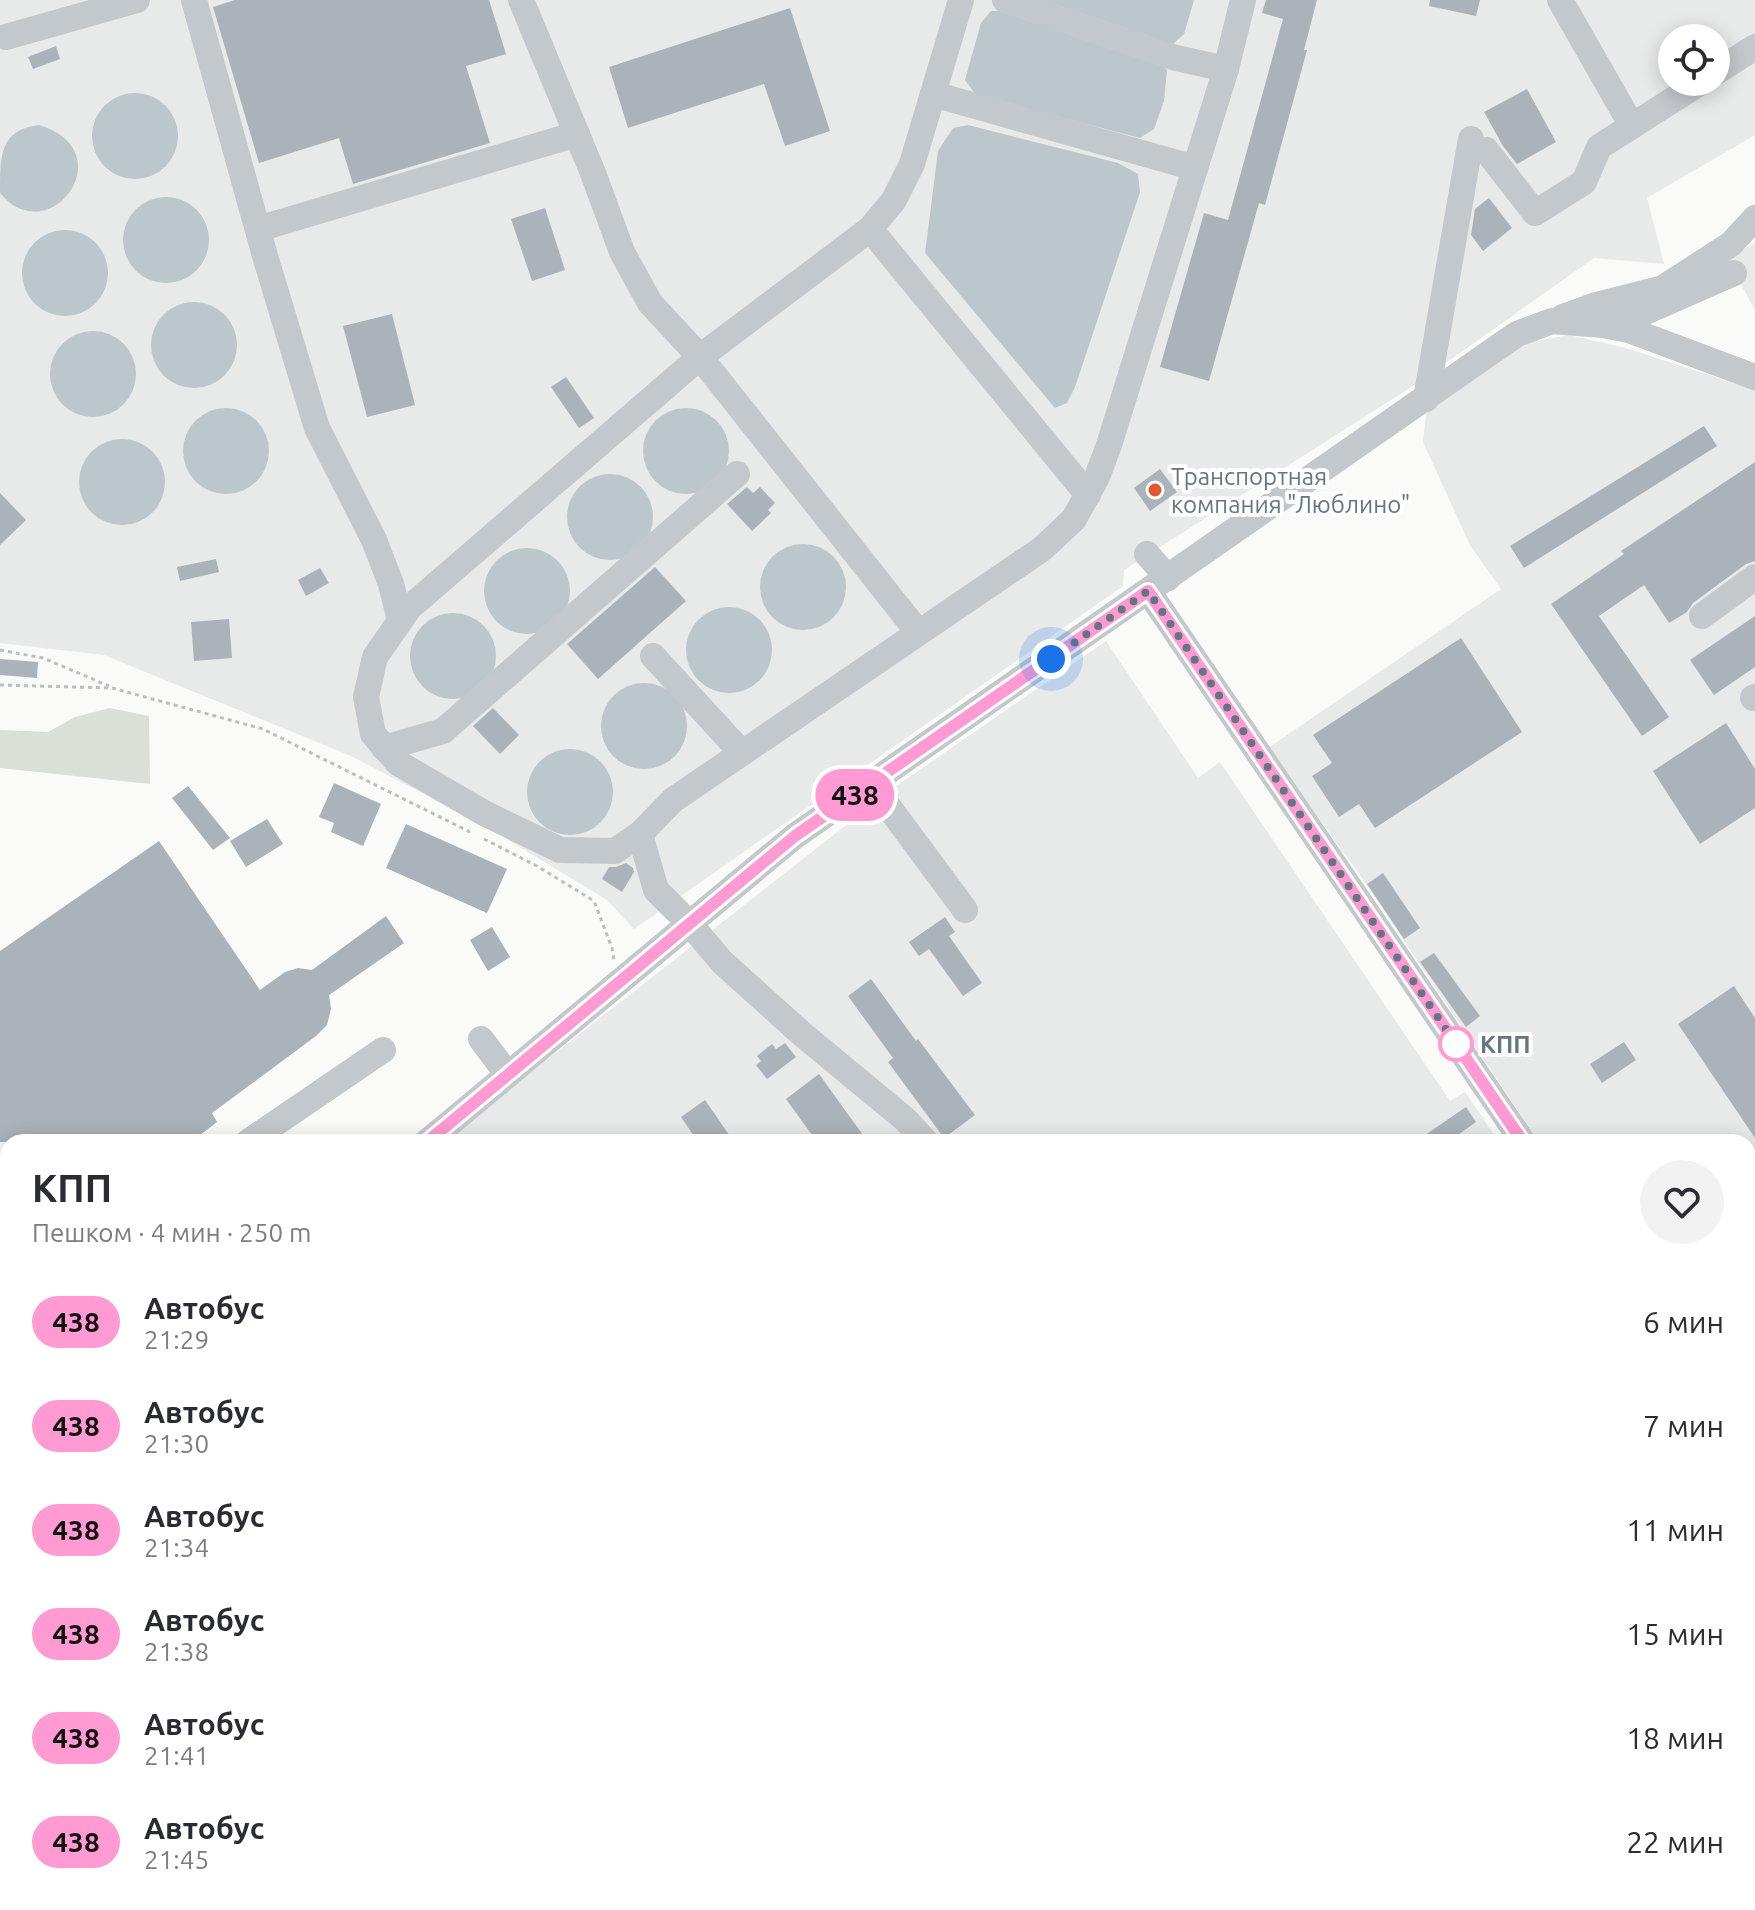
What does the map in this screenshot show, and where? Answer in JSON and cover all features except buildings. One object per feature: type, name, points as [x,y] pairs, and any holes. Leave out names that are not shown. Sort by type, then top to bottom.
[{"type":"street","points":[[6,37],[103,4],[137,0]]},
{"type":"street","points":[[194,0],[317,428],[374,540],[391,584],[400,620]]},
{"type":"street","points":[[521,0],[593,173],[622,252],[650,303],[700,357],[918,632]]},
{"type":"street","points":[[961,0],[912,164],[894,200],[870,229],[700,357],[409,608],[400,620],[375,657],[366,697],[373,734],[398,763],[484,813],[560,850],[615,851],[640,834],[673,800],[1042,549],[1074,519],[1109,445],[1226,69],[1243,0]]},
{"type":"street","points":[[1005,0],[1176,58],[1226,69]]},
{"type":"street","points":[[1560,0],[1632,126]]},
{"type":"street","points":[[1730,63],[1755,47]]},
{"type":"street","points":[[933,94],[1195,168]]},
{"type":"street","points":[[1426,399],[1478,144],[1535,213],[1584,182],[1599,147],[1679,96]]},
{"type":"street","points":[[258,229],[577,134]]},
{"type":"street","points":[[437,1134],[795,836],[1517,334],[1596,305],[1663,288],[1731,244],[1755,218]]},
{"type":"street","points":[[870,229],[1088,495]]},
{"type":"street","points":[[1552,321],[1645,312],[1734,273]]},
{"type":"street","points":[[1552,321],[1629,330],[1755,377]]},
{"type":"street","points":[[384,748],[443,731],[737,474]]},
{"type":"street","points":[[1147,554],[1174,614],[1518,1134]]},
{"type":"street","points":[[1702,616],[1755,577]]},
{"type":"street","points":[[653,656],[742,753]]},
{"type":"street","points":[[871,783],[965,910]]},
{"type":"street","points":[[640,834],[656,890],[722,962],[919,1134]]},
{"type":"street","points":[[481,1039],[508,1075]]},
{"type":"street","points":[[260,1134],[383,1050]]},
{"type":"path","points":[[0,650],[43,658],[112,688],[263,729],[472,833]]},
{"type":"path","points":[[0,685],[112,688]]},
{"type":"path","points":[[485,840],[537,866],[594,901],[612,948],[617,985]]},
{"type":"shaded area","points":[[0,0],[1755,0],[1755,135],[1647,198],[1664,264],[1594,258],[1416,384],[1124,570],[1123,586],[634,929],[607,900],[485,826],[351,756],[104,655],[0,643]]},
{"type":"shaded area","points":[[1031,0],[1194,0],[1184,34],[1174,43],[1159,43]]},
{"type":"shaded area","points":[[991,11],[1014,11],[1160,62],[1167,70],[1164,101],[1154,129],[1140,138],[976,95],[965,80],[981,23]]},
{"type":"shaded area","points":[[135,93],[159,100],[171,112],[178,136],[171,160],[159,172],[135,179],[111,172],[99,160],[92,136],[99,112],[111,100]]},
{"type":"shaded area","points":[[39,125],[64,138],[76,155],[77,174],[70,191],[57,205],[39,211],[19,208],[0,193],[5,146],[16,132]]},
{"type":"shaded area","points":[[968,125],[1118,163],[1138,174],[1140,192],[1075,387],[1067,403],[1055,408],[925,253],[938,151],[953,128]]},
{"type":"shaded area","points":[[166,197],[190,204],[202,216],[209,240],[202,264],[190,276],[166,283],[142,276],[130,264],[123,240],[130,216],[142,204]]},
{"type":"shaded area","points":[[65,230],[89,237],[101,249],[108,273],[101,297],[89,309],[65,316],[41,309],[29,297],[22,273],[29,249],[41,237]]},
{"type":"shaded area","points":[[1755,243],[1755,310],[1727,259]]},
{"type":"shaded area","points":[[194,302],[218,309],[230,321],[237,345],[230,369],[218,381],[194,388],[170,381],[158,369],[151,345],[158,321],[170,309]]},
{"type":"shaded area","points":[[93,331],[117,338],[129,350],[136,374],[129,398],[117,410],[93,417],[69,410],[57,398],[50,374],[57,350],[69,338]]},
{"type":"shaded area","points":[[1569,335],[1626,348],[1755,390],[1755,1134],[1534,1134],[1360,875],[1268,748],[1501,589],[1470,545],[1423,442],[1427,406],[1522,343]]},
{"type":"shaded area","points":[[226,408],[250,415],[262,427],[269,451],[262,475],[250,487],[226,494],[202,487],[190,475],[183,451],[190,427],[202,415]]},
{"type":"shaded area","points":[[686,408],[703,411],[717,420],[726,434],[729,451],[726,468],[717,482],[703,491],[686,494],[669,491],[655,482],[646,468],[643,451],[646,434],[655,420],[669,411]]},
{"type":"shaded area","points":[[122,439],[146,446],[158,458],[165,482],[158,506],[146,518],[122,525],[98,518],[86,506],[79,482],[86,458],[98,446]]},
{"type":"shaded area","points":[[602,474],[618,474],[641,486],[650,500],[653,517],[650,534],[641,548],[618,560],[602,560],[586,553],[574,541],[567,525],[567,509],[574,493],[586,481]]},
{"type":"shaded area","points":[[795,544],[811,544],[834,556],[843,570],[846,587],[843,604],[834,618],[811,630],[795,630],[779,623],[767,611],[760,595],[760,579],[767,563],[779,551]]},
{"type":"shaded area","points":[[527,548],[544,551],[558,560],[567,574],[570,591],[567,608],[558,622],[544,631],[527,634],[510,631],[496,622],[487,608],[484,591],[487,574],[496,560],[510,551]]},
{"type":"shaded area","points":[[721,607],[737,607],[760,619],[769,633],[772,650],[769,667],[760,681],[737,693],[721,693],[705,686],[693,674],[686,658],[686,642],[693,626],[705,614]]},
{"type":"shaded area","points":[[453,613],[470,616],[484,625],[493,639],[496,656],[493,673],[484,687],[470,696],[453,699],[436,696],[422,687],[413,673],[410,656],[413,639],[422,625],[436,616]]},
{"type":"shaded area","points":[[1106,641],[1198,778],[1220,762],[1450,1101],[1465,1092],[1494,1134],[452,1134],[873,804],[971,905],[892,789]]},
{"type":"shaded area","points":[[636,683],[652,683],[675,695],[684,709],[687,726],[684,743],[675,757],[652,769],[636,769],[620,762],[608,750],[601,734],[601,718],[608,702],[620,690]]},
{"type":"shaded area","points":[[110,708],[149,716],[150,784],[0,768],[0,730],[48,732],[75,717]]},
{"type":"shaded area","points":[[562,749],[578,749],[601,761],[610,775],[613,792],[610,809],[601,823],[578,835],[562,835],[546,828],[534,816],[527,800],[527,784],[534,768],[546,756]]},
{"type":"bus line","name":"438","points":[[437,1134],[795,836],[1148,591],[1518,1134]]},
{"type":"place","name":"Транспортная компания \"Люблино\"","points":[[1155,490]]},
{"type":"place","name":"КПП","points":[[1456,1044]]},
{"type":"route","points":[[1051,659],[1148,591],[1456,1044]]}]
